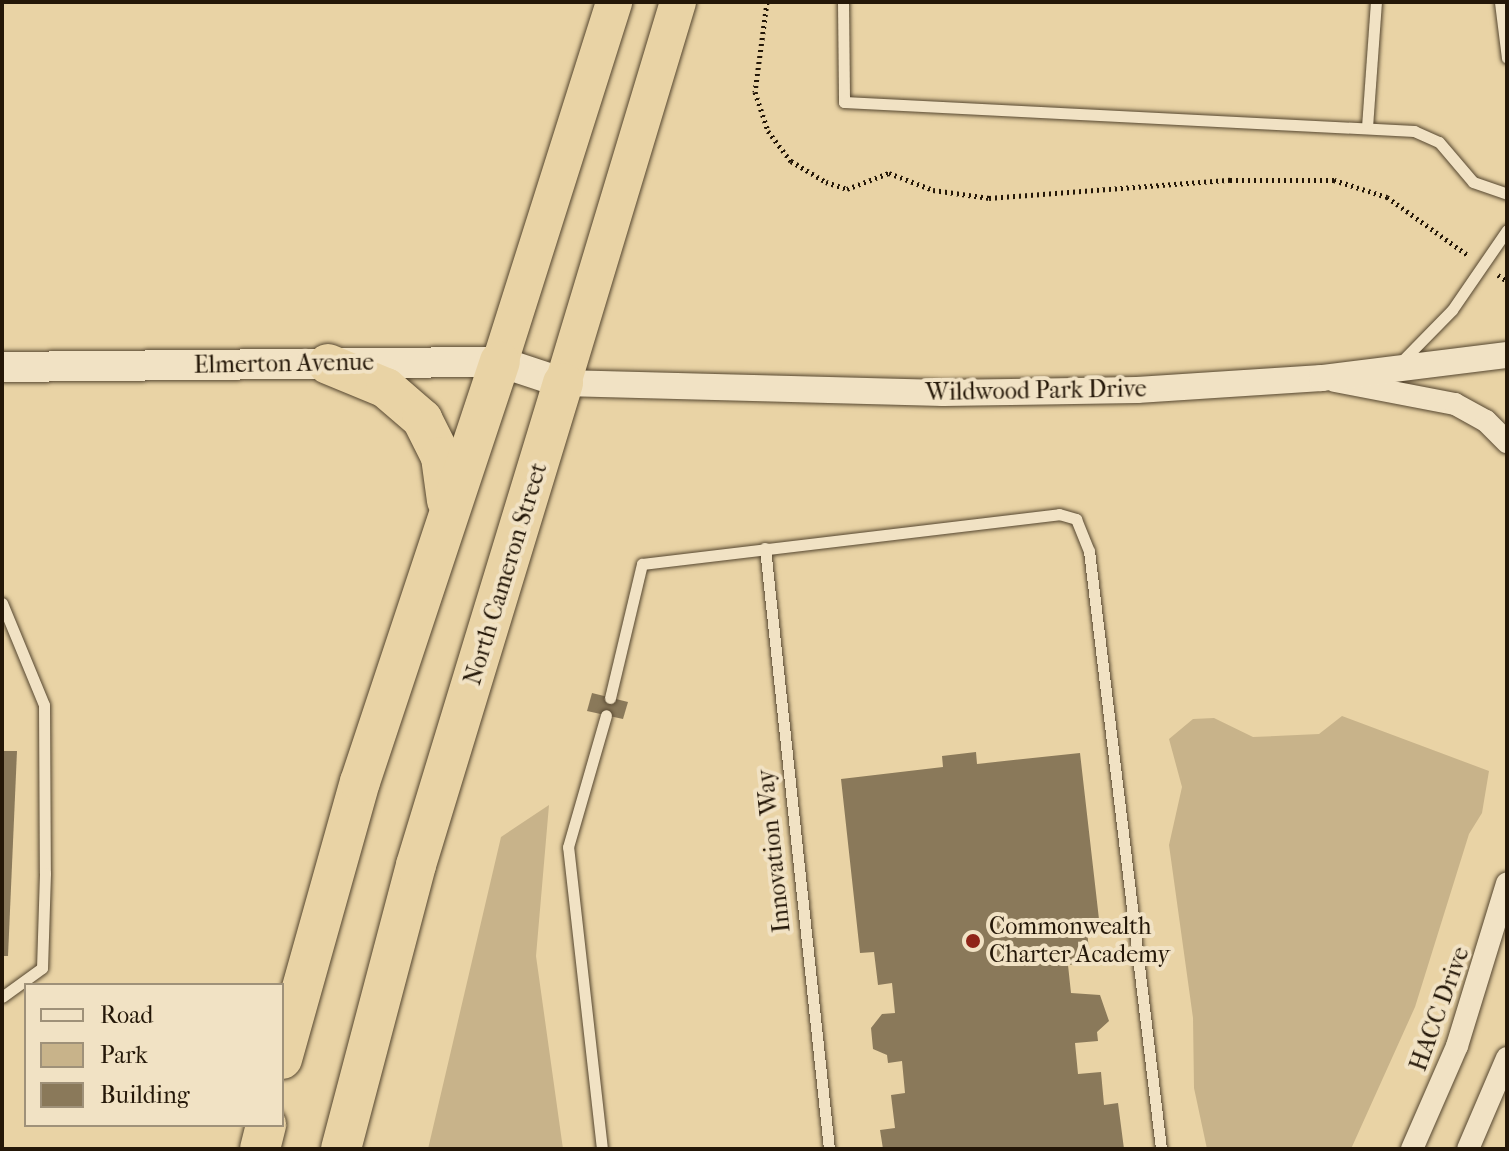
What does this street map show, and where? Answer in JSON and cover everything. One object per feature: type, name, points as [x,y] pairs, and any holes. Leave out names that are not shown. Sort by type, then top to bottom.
[{"type":"highway","points":[[284,1052],[447,505],[500,362],[614,2]]},
{"type":"highway","name":"North Cameron Street","points":[[341,1149],[416,865],[678,2]]},
{"type":"highway","points":[[328,364],[386,388],[422,419],[441,457],[447,505]]},
{"type":"highway","points":[[260,1149],[266,1127]]},
{"type":"main road","name":"Elmerton Avenue","points":[[2,367],[500,362],[563,383]]},
{"type":"street","name":"Wildwood Park Drive","points":[[563,383],[943,393],[1322,378],[1507,355]]},
{"type":"street","points":[[1322,378],[1455,404],[1486,421],[1507,442]]},
{"type":"street","name":"HACC Drive","points":[[1412,1149],[1468,1017],[1507,883]]},
{"type":"street","points":[[1468,1149],[1507,1058]]},
{"type":"lane","points":[[843,2],[844,102],[1414,131],[1439,142],[1473,182],[1507,194]]},
{"type":"lane","points":[[1367,127],[1376,2]]},
{"type":"lane","points":[[1500,2],[1507,58]]},
{"type":"lane","points":[[1393,370],[1452,310],[1507,230]]},
{"type":"lane","points":[[610,698],[642,564],[1059,514],[1076,519],[1085,531],[1161,1149]]},
{"type":"lane","name":"Innovation Way","points":[[765,548],[829,1149]]},
{"type":"lane","points":[[2,603],[44,705],[45,873],[42,968],[2,997]]},
{"type":"lane","points":[[602,1149],[568,847],[606,715]]},
{"type":"path","points":[[767,2],[755,92],[768,131],[791,161],[826,182],[847,189],[889,173],[933,190],[989,198],[1230,180],[1334,180],[1387,197],[1463,252]]},
{"type":"path","points":[[1494,272],[1507,281]]},
{"type":"green space","points":[[1342,716],[1489,771],[1482,813],[1469,834],[1415,1007],[1351,1149],[1207,1149],[1194,1088],[1193,1018],[1169,845],[1182,787],[1169,739],[1193,719],[1214,718],[1253,737],[1319,734]]},
{"type":"green space","points":[[549,805],[536,956],[563,1149],[428,1149],[501,837]]},
{"type":"building","points":[[592,693],[628,702],[623,719],[587,711]]},
{"type":"building","points":[[2,751],[17,751],[8,956],[2,956]]},
{"type":"building","name":"Commonwealth Charter Academy","points":[[976,752],[977,764],[1080,753],[1100,928],[1087,929],[1090,963],[1068,965],[1071,993],[1100,995],[1109,1021],[1097,1032],[1098,1041],[1075,1043],[1078,1074],[1101,1072],[1104,1105],[1118,1103],[1124,1149],[883,1149],[880,1130],[895,1128],[891,1095],[905,1093],[902,1061],[888,1063],[887,1055],[873,1049],[871,1028],[882,1014],[895,1013],[892,983],[878,985],[874,952],[860,953],[841,779],[943,767],[942,756]]},
{"type":"place","name":"Commonwealth Charter Academy","points":[[973,941]]}]
